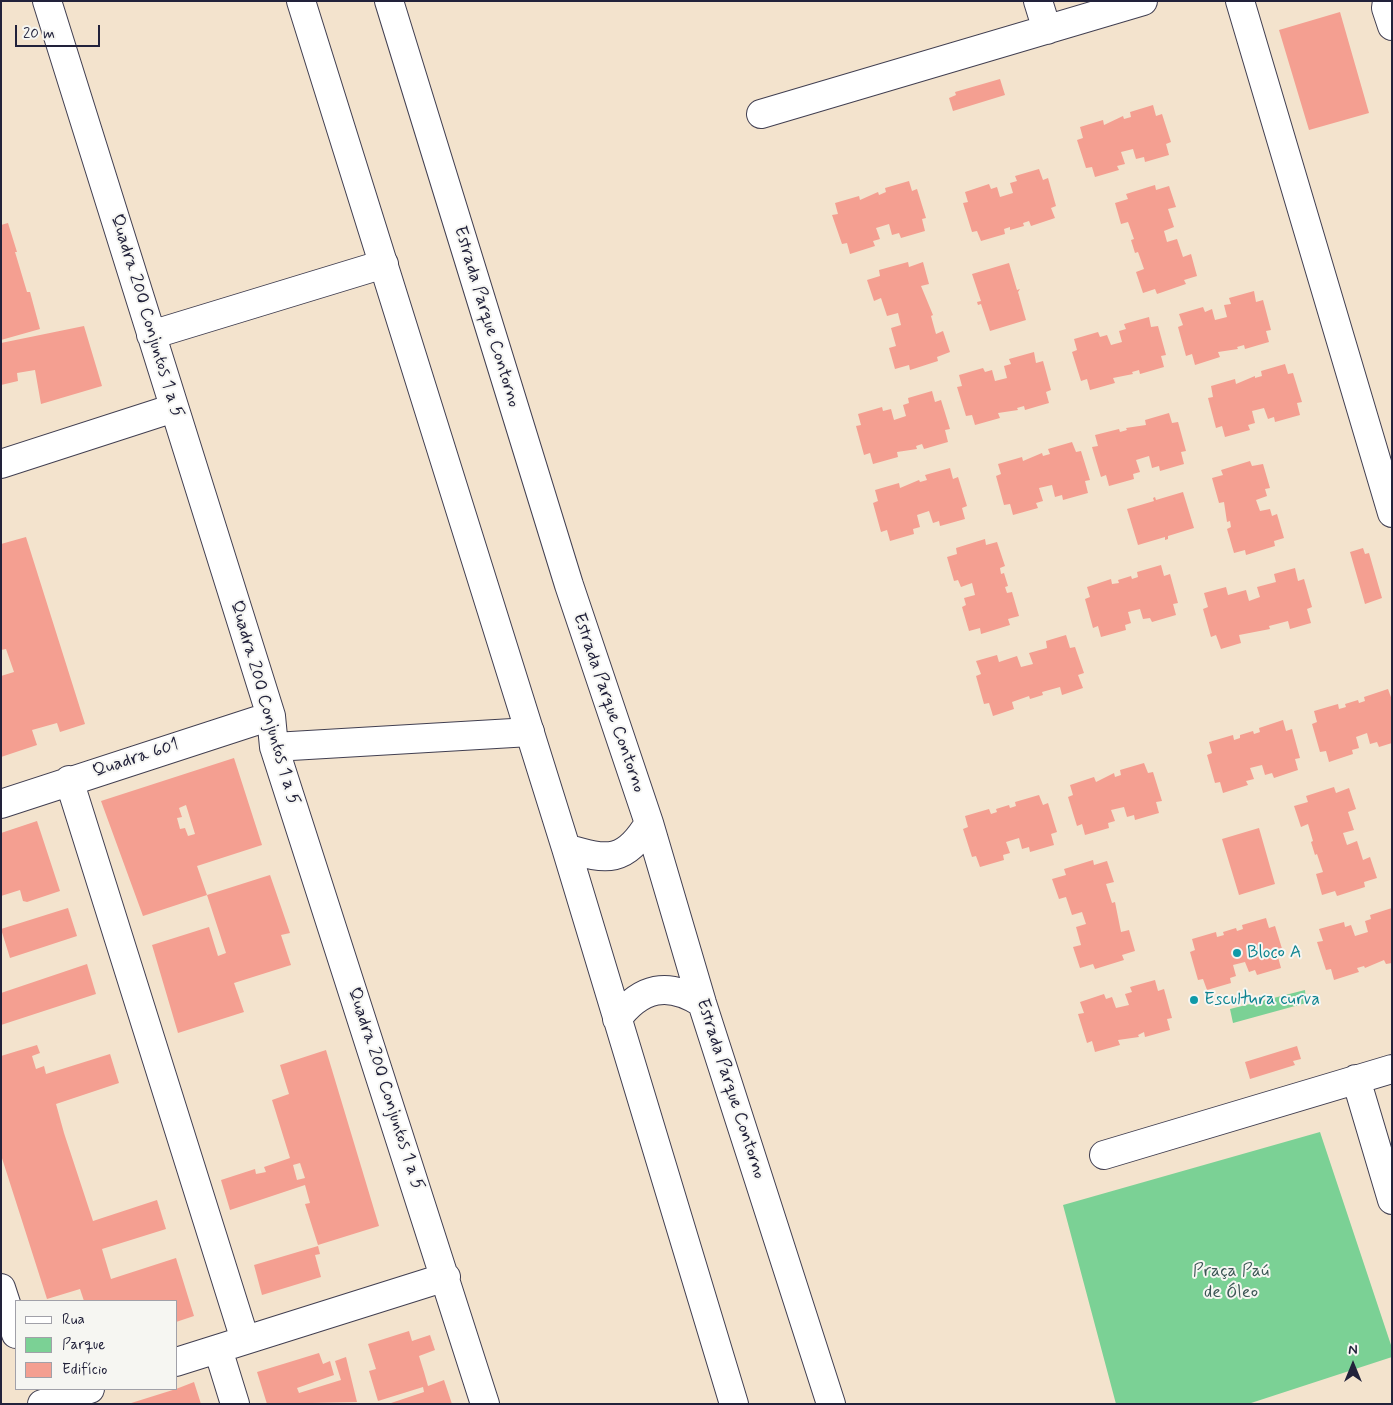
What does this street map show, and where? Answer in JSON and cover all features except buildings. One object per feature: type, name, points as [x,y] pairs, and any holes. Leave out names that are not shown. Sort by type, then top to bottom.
[{"type":"main road","name":"Quadra 200 Conjuntos 1 a 5","points":[[48,1],[270,716],[274,747],[446,1277],[485,1404]]},
{"type":"main road","points":[[301,1],[566,848],[616,1019],[734,1404]]},
{"type":"main road","name":"Estrada Parque Contorno","points":[[389,1],[566,576],[649,823],[702,1003],[831,1404]]},
{"type":"main road","points":[[1038,1],[1047,30]]},
{"type":"main road","points":[[761,114],[1143,1]]},
{"type":"main road","points":[[1240,1],[1392,513]]},
{"type":"main road","points":[[1387,1],[1386,8],[1392,26]]},
{"type":"main road","points":[[152,334],[384,264]]},
{"type":"main road","points":[[1,464],[174,408]]},
{"type":"main road","name":"Quadra 601","points":[[1,804],[69,780],[270,716]]},
{"type":"main road","points":[[274,747],[530,732]]},
{"type":"main road","points":[[69,780],[245,1340]]},
{"type":"main road","points":[[566,848],[592,856],[618,854],[630,849],[637,842],[649,823]]},
{"type":"main road","points":[[616,1019],[633,1001],[655,990],[672,990],[688,994],[702,1003]]},
{"type":"main road","points":[[1104,1155],[1392,1069]]},
{"type":"main road","points":[[1356,1080],[1392,1200]]},
{"type":"main road","points":[[178,1361],[446,1277]]},
{"type":"main road","points":[[1,1288],[15,1331]]},
{"type":"main road","points":[[218,1349],[235,1404]]},
{"type":"main road","points":[[34,1390],[41,1404],[87,1390]]},
{"type":"green space","points":[[1305,990],[1306,1003],[1233,1023],[1230,1009]]},
{"type":"green space","name":"Praça Paú de Óleo","points":[[1320,1132],[1392,1348],[1392,1357],[1248,1404],[1116,1404],[1063,1205]]},
{"type":"place","name":"Bloco A","points":[[1237,953]]},
{"type":"place","name":"Escultura curva","points":[[1194,1000]]}]
